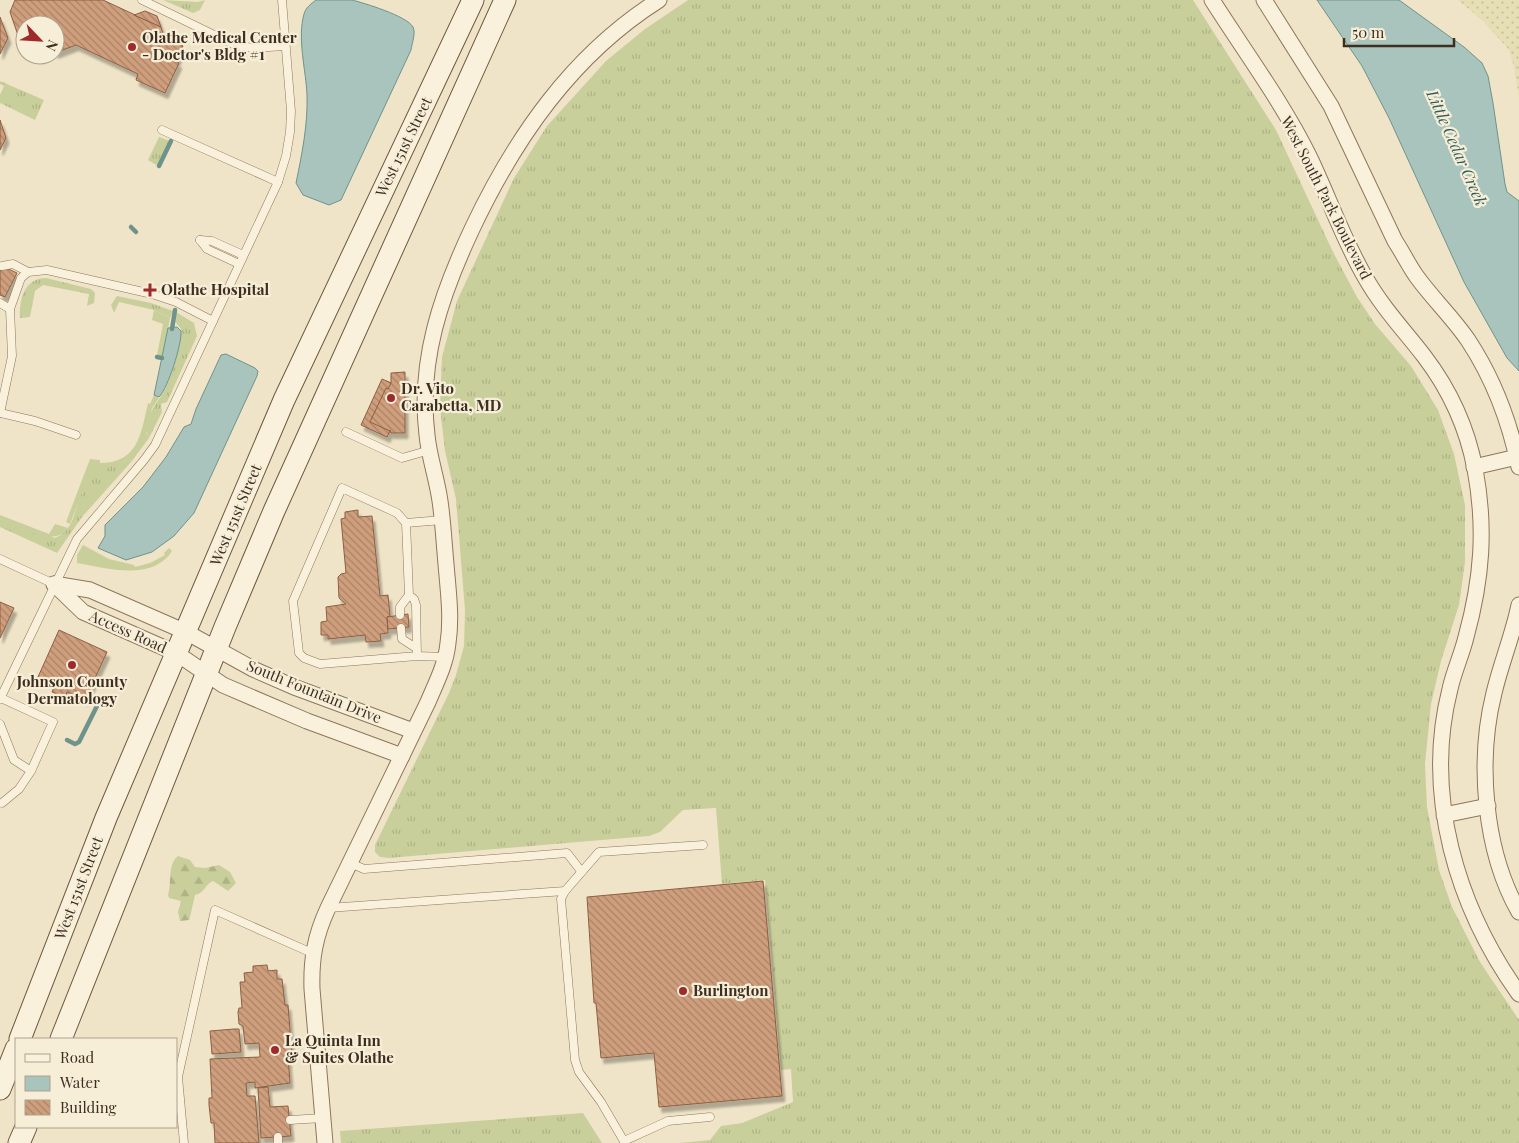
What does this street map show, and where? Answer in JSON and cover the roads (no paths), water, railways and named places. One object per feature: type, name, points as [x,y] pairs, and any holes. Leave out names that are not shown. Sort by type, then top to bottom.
[{"type":"main road","name":"West 151st Street","points":[[20,1038],[106,818],[288,391],[473,0]]},
{"type":"main road","name":"West 151st Street","points":[[61,1038],[205,674],[278,502],[505,0]]},
{"type":"main road","points":[[0,1089],[15,1052]]},
{"type":"main road","points":[[19,1143],[26,1128]]},
{"type":"street","points":[[325,1143],[312,989],[312,953],[319,927],[439,677],[448,643],[449,606],[442,520],[430,450],[426,409],[431,336],[448,282],[494,184],[528,128],[563,82],[603,43],[659,0]]},
{"type":"street","name":"West South Park Boulevard","points":[[1212,0],[1306,150],[1352,255],[1393,320],[1424,356],[1450,397],[1465,428],[1481,505],[1483,544],[1467,635],[1450,690],[1442,737],[1440,784],[1444,815],[1455,866],[1471,909],[1485,941],[1519,994]]},
{"type":"street","points":[[1264,0],[1331,106],[1403,255],[1416,276],[1468,341],[1479,360],[1510,428],[1518,462],[1474,467]]},
{"type":"street","name":"Access Road","points":[[54,584],[90,590],[186,632],[216,649]]},
{"type":"street","name":"Access Road","points":[[54,584],[83,612],[176,653],[205,674]]},
{"type":"street","points":[[1519,605],[1489,717],[1485,780],[1492,833],[1499,860],[1519,912]]},
{"type":"street","name":"South Fountain Drive","points":[[216,649],[294,687],[413,731]]},
{"type":"street","name":"South Fountain Drive","points":[[205,674],[241,693],[307,721],[402,756]]},
{"type":"street","points":[[1444,815],[1488,806]]},
{"type":"lane","points":[[142,0],[235,45],[253,48],[284,46]]},
{"type":"lane","points":[[1,805],[19,789],[31,771],[53,722],[1,698],[77,539],[155,445],[278,182],[290,132],[291,111],[284,46],[282,0]]},
{"type":"lane","points":[[162,130],[278,182]]},
{"type":"lane","points":[[239,264],[207,249],[200,240],[212,241],[244,255]]},
{"type":"lane","points":[[2,266],[13,264],[28,272],[47,270],[152,294],[176,302],[213,321]]},
{"type":"lane","points":[[28,272],[22,278],[10,309],[12,356],[0,413],[35,421],[76,435]]},
{"type":"lane","points":[[0,303],[10,309]]},
{"type":"lane","points":[[346,432],[402,458],[430,450]]},
{"type":"lane","points":[[400,615],[400,608],[409,595],[406,523],[398,513],[342,488],[293,601],[299,653],[310,661],[329,664],[417,652],[445,657]]},
{"type":"lane","points":[[406,523],[442,520]]},
{"type":"lane","name":"Access Road","points":[[0,559],[54,584]]},
{"type":"lane","points":[[409,595],[414,599],[416,605],[417,652]]},
{"type":"lane","points":[[401,628],[402,639],[417,652]]},
{"type":"lane","points":[[0,724],[14,760],[31,771]]},
{"type":"lane","points":[[0,794],[1,805]]},
{"type":"lane","points":[[703,845],[599,852],[565,891],[561,900],[575,1060],[579,1072],[608,1113],[625,1142],[668,1121],[710,1117]]},
{"type":"lane","points":[[350,863],[364,869],[567,854],[581,871]]},
{"type":"lane","points":[[328,908],[565,891]]},
{"type":"lane","points":[[184,1143],[178,1076],[215,910],[312,953]]},
{"type":"lane","points":[[290,1120],[323,1118]]},
{"type":"water","points":[[316,0],[352,0],[375,7],[403,19],[413,27],[414,32],[411,50],[341,200],[329,205],[303,195],[296,183],[307,117],[301,34],[302,24],[306,9]]},
{"type":"water","name":"Little Cedar Creek","points":[[1317,0],[1399,0],[1464,47],[1482,63],[1488,76],[1507,192],[1519,201],[1519,371],[1507,358],[1464,282],[1389,118],[1362,66]]},
{"type":"water","points":[[177,327],[181,331],[181,337],[177,355],[170,376],[159,397],[154,395],[168,328]]},
{"type":"water","points":[[226,354],[255,368],[258,371],[257,376],[194,513],[174,536],[152,552],[126,560],[98,548],[105,536],[105,525],[143,487],[166,457],[184,427],[191,424],[221,355]]},
{"type":"waterway","points":[[159,166],[171,141]]},
{"type":"waterway","points":[[131,227],[136,232]]},
{"type":"waterway","points":[[172,329],[175,310]]},
{"type":"waterway","points":[[157,357],[162,358]]},
{"type":"waterway","points":[[67,740],[75,744],[79,742],[100,700]]},
{"type":"place","name":"Olathe Medical Center - Doctor's Bldg #1","points":[[132,47]]},
{"type":"place","name":"Olathe Hospital","points":[[150,290]]},
{"type":"place","name":"Dr. Vito Carabetta, MD","points":[[391,398]]},
{"type":"place","name":"Johnson County Dermatology","points":[[72,665]]},
{"type":"place","name":"Burlington","points":[[683,991]]},
{"type":"place","name":"La Quinta Inn & Suites Olathe","points":[[275,1050]]}]
